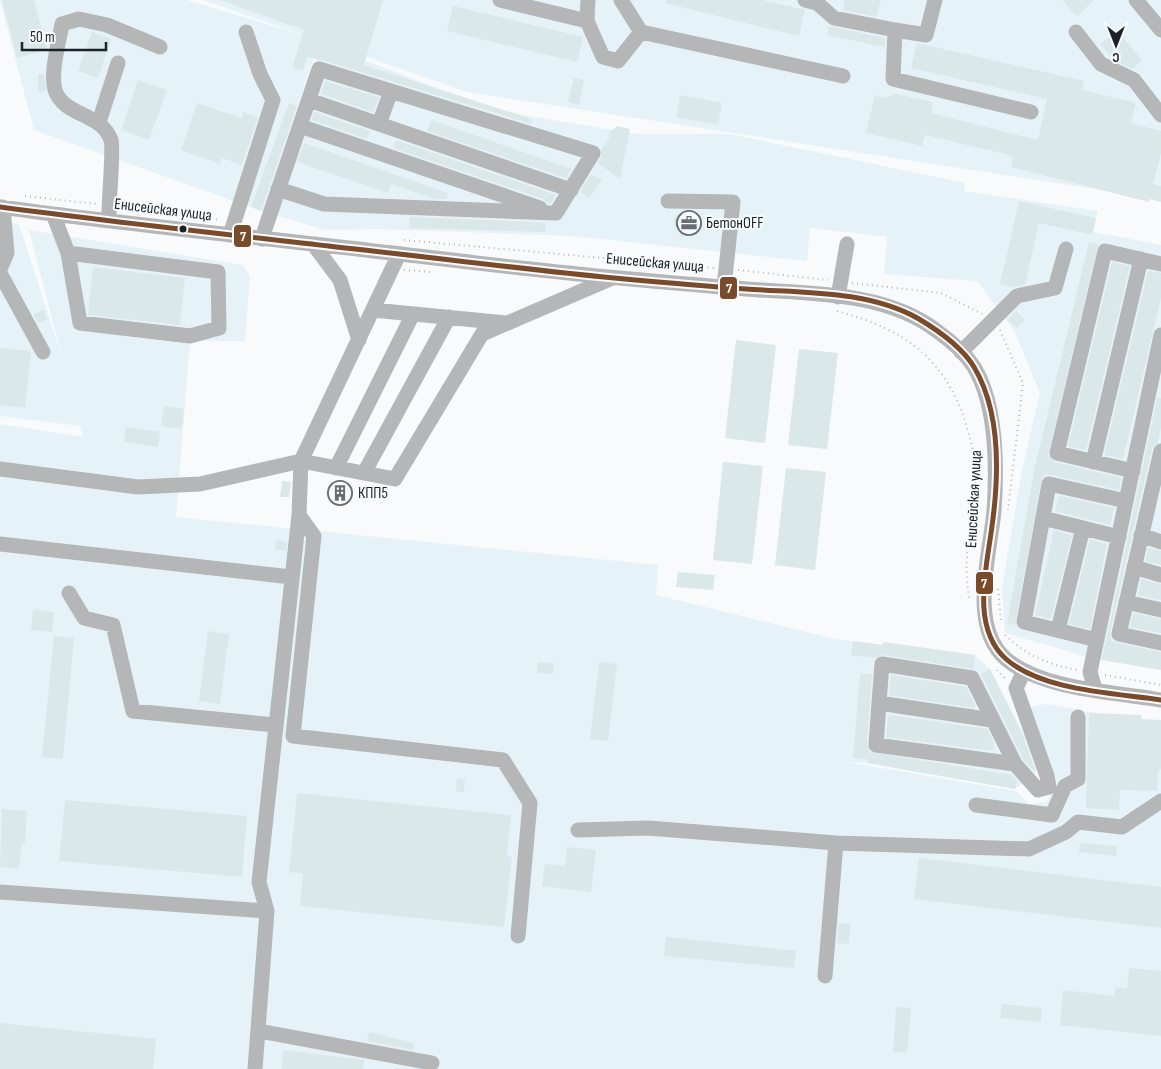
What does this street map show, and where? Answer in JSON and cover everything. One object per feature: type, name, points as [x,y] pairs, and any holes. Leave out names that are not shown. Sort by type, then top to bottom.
[{"type":"street","points":[[500,0],[587,21]]},
{"type":"street","points":[[588,0],[587,21],[603,57],[618,61],[641,32]]},
{"type":"street","points":[[621,0],[641,32],[843,76]]},
{"type":"street","points":[[805,0],[828,6],[834,18],[926,35],[934,0]]},
{"type":"street","points":[[1136,0],[1161,30]]},
{"type":"street","points":[[109,221],[111,140],[99,122],[68,108],[55,90],[55,62],[62,24],[79,19],[107,25],[160,47]]},
{"type":"street","points":[[895,30],[893,79],[1031,112]]},
{"type":"street","points":[[232,228],[273,100],[260,74],[246,32]]},
{"type":"street","points":[[1076,32],[1101,64],[1134,80],[1161,116]]},
{"type":"street","points":[[99,122],[118,64]]},
{"type":"street","points":[[262,239],[319,69],[594,152],[556,213]]},
{"type":"street","points":[[379,124],[391,91]]},
{"type":"street","points":[[309,100],[571,190]]},
{"type":"street","points":[[300,126],[556,213]]},
{"type":"street","points":[[278,189],[324,204],[556,213]]},
{"type":"street","points":[[668,201],[733,202],[724,287]]},
{"type":"street","points":[[0,269],[7,253],[2,207]]},
{"type":"street","name":"Енисейская улица","points":[[2,207],[109,221],[232,228],[262,239],[313,244],[401,247],[613,277],[837,296],[884,305],[910,315],[933,328],[961,352],[974,366],[983,386],[995,451],[994,510],[986,579],[987,628],[995,647],[1006,659],[1034,676],[1074,686],[1161,700]]},
{"type":"street","points":[[53,214],[68,253],[80,323],[190,336],[219,328],[218,272],[68,253]]},
{"type":"street","points":[[313,244],[340,280],[359,340]]},
{"type":"street","points":[[837,296],[847,244]]},
{"type":"street","points":[[255,1069],[267,912],[260,882],[274,725],[298,515],[301,461],[392,270],[401,247]]},
{"type":"street","points":[[961,352],[1018,296],[1054,288],[1066,249]]},
{"type":"street","points":[[1132,471],[1057,453],[1105,251],[1161,264]]},
{"type":"street","points":[[1093,462],[1141,259]]},
{"type":"street","points":[[0,274],[43,352]]},
{"type":"street","points":[[0,469],[138,487],[200,484],[301,461],[395,479],[482,334],[613,277]]},
{"type":"street","points":[[373,310],[508,323]]},
{"type":"street","points":[[336,468],[413,314]]},
{"type":"street","points":[[364,473],[449,317]]},
{"type":"street","points":[[1095,689],[1090,672],[1161,335]]},
{"type":"street","points":[[1161,451],[1118,634],[1161,643]]},
{"type":"street","points":[[1097,640],[1024,622],[1049,484],[1126,501]]},
{"type":"street","points":[[298,515],[314,536],[293,736],[503,760],[530,803],[518,936]]},
{"type":"street","points":[[1043,518],[1119,536]]},
{"type":"street","points":[[1058,630],[1083,528]]},
{"type":"street","points":[[1141,535],[1160,540]]},
{"type":"street","points":[[0,544],[291,578]]},
{"type":"street","points":[[1134,567],[1161,575]]},
{"type":"street","points":[[69,593],[84,618],[113,625],[133,711],[274,725]]},
{"type":"street","points":[[1126,602],[1161,610]]},
{"type":"street","points":[[1015,764],[876,745],[882,664],[972,678],[1015,764],[1038,790],[1049,787],[1047,776],[1016,688],[1024,671]]},
{"type":"street","points":[[879,703],[992,720]]},
{"type":"street","points":[[1052,815],[1065,786],[1078,779],[1078,717]]},
{"type":"street","points":[[578,830],[648,828],[836,843],[1029,849],[1066,832],[1078,822],[1122,827],[1161,802]]},
{"type":"street","points":[[976,805],[1052,815],[1066,832]]},
{"type":"street","points":[[826,976],[836,843]]},
{"type":"street","points":[[0,892],[267,912]]},
{"type":"street","points":[[259,1031],[432,1063]]},
{"type":"path","points":[[20,196],[108,205],[232,228]]},
{"type":"path","points":[[401,247],[726,269],[837,296],[941,293],[976,309],[1001,331],[1023,383],[1008,514]]},
{"type":"path","points":[[392,270],[430,272]]},
{"type":"path","points":[[837,296],[858,316],[900,335],[927,355],[944,377],[962,411],[975,455],[976,479],[966,553],[966,582],[971,602]]},
{"type":"path","points":[[998,589],[1001,622]]},
{"type":"path","points":[[1001,631],[1013,643],[1048,664],[1161,685]]},
{"type":"path","points":[[994,662],[998,670],[1016,688]]},
{"type":"shaded area","points":[[0,0],[187,0],[306,36],[203,0],[1161,0],[1161,199],[467,92],[319,40],[266,207],[321,43],[493,110],[636,134],[730,134],[965,183],[964,191],[1098,211],[1093,232],[1161,245],[1161,668],[1098,660],[1005,633],[1002,588],[1022,470],[1040,393],[1014,330],[977,281],[884,274],[887,237],[810,228],[807,261],[572,236],[377,229],[325,230],[265,212],[34,130]]},
{"type":"shaded area","points":[[0,222],[19,224],[63,361],[29,230],[243,265],[250,277],[245,341],[190,341],[176,517],[658,565],[656,595],[835,639],[883,645],[883,642],[975,655],[990,669],[1041,766],[1028,780],[1015,789],[867,763],[847,762],[1016,791],[1029,804],[1047,802],[1056,781],[1025,708],[1045,704],[1161,724],[1161,1069],[0,1069],[0,424],[83,437],[80,426],[0,416]]},
{"type":"building","points":[[2,0],[34,0],[47,50],[17,58]]},
{"type":"building","points":[[220,0],[383,0],[364,65],[532,119],[531,124],[322,60],[307,57],[303,71],[292,68],[304,30]]},
{"type":"building","points":[[666,0],[762,0],[805,10],[799,36],[665,3]]},
{"type":"building","points":[[845,0],[881,0],[876,17],[843,10]]},
{"type":"building","points":[[1062,0],[1094,0],[1077,16]]},
{"type":"building","points":[[453,6],[583,37],[577,62],[447,31]]},
{"type":"building","points":[[829,26],[885,38],[885,47],[827,35]]},
{"type":"building","points":[[1117,30],[1142,60],[1132,69],[1113,59],[1100,44]]},
{"type":"building","points":[[92,32],[111,39],[98,78],[78,71]]},
{"type":"building","points":[[917,43],[1084,81],[1082,90],[1136,103],[1131,123],[1161,131],[1161,153],[1153,184],[1161,186],[1161,202],[1150,199],[1149,202],[1011,167],[1013,156],[925,135],[922,146],[866,133],[875,95],[884,98],[896,94],[933,102],[931,113],[1038,140],[1047,99],[911,68]]},
{"type":"building","points":[[38,74],[44,74],[46,91],[38,92]]},
{"type":"building","points":[[574,78],[584,80],[579,105],[568,102]]},
{"type":"building","points":[[138,80],[167,90],[149,140],[121,130]]},
{"type":"building","points":[[325,81],[379,97],[373,112],[321,94]]},
{"type":"building","points":[[680,95],[722,103],[718,125],[676,117]]},
{"type":"building","points":[[197,103],[241,118],[243,112],[258,117],[242,165],[222,158],[220,164],[181,150]]},
{"type":"building","points":[[289,103],[297,106],[261,211],[251,207]]},
{"type":"building","points":[[314,112],[370,131],[367,139],[312,120]]},
{"type":"building","points":[[431,120],[572,169],[566,178],[427,131]]},
{"type":"building","points":[[617,126],[630,129],[620,179],[598,163],[601,157],[601,150],[609,139],[609,133]]},
{"type":"building","points":[[396,140],[556,195],[551,203],[548,203],[543,199],[393,148]]},
{"type":"building","points":[[304,143],[448,193],[446,199],[435,199],[391,184],[388,193],[297,162]]},
{"type":"building","points":[[590,175],[602,179],[589,198],[580,192]]},
{"type":"building","points":[[1019,201],[1096,218],[1092,235],[1039,223],[1025,285],[1014,287],[1000,284]]},
{"type":"building","points":[[410,217],[546,223],[545,232],[409,228]]},
{"type":"building","points":[[674,217],[694,219],[694,228],[674,226]]},
{"type":"building","points":[[1089,242],[1098,245],[1048,455],[1055,462],[1121,478],[1119,490],[1046,474],[1042,478],[1015,625],[1007,624],[1034,471]]},
{"type":"building","points":[[1112,262],[1130,266],[1086,450],[1068,446]]},
{"type":"building","points":[[93,267],[185,278],[180,325],[88,315]]},
{"type":"building","points":[[1148,271],[1161,273],[1161,298],[1123,459],[1104,455]]},
{"type":"building","points":[[44,310],[47,319],[38,323],[33,314]]},
{"type":"building","points":[[1016,311],[1025,320],[1017,328],[1008,319]]},
{"type":"building","points":[[736,340],[776,345],[765,443],[725,438]]},
{"type":"building","points":[[0,348],[31,351],[25,408],[0,405]]},
{"type":"building","points":[[799,349],[838,353],[827,449],[788,445]]},
{"type":"building","points":[[1157,398],[1161,398],[1161,428],[1158,442],[1152,449],[1110,632],[1112,641],[1117,643],[1161,652],[1161,670],[1102,660]]},
{"type":"building","points":[[164,406],[184,409],[182,429],[161,426]]},
{"type":"building","points":[[126,427],[160,432],[158,447],[124,442]]},
{"type":"building","points":[[723,462],[763,466],[752,564],[713,560]]},
{"type":"building","points":[[786,468],[826,472],[815,570],[775,565]]},
{"type":"building","points":[[282,481],[291,482],[289,497],[280,497]]},
{"type":"building","name":"КПП5","points":[[331,486],[351,488],[350,500],[329,498]]},
{"type":"building","points":[[1059,496],[1114,508],[1110,525],[1055,511]]},
{"type":"building","points":[[1054,530],[1072,535],[1051,619],[1035,615]]},
{"type":"building","points":[[1090,539],[1107,544],[1090,629],[1069,624]]},
{"type":"building","points":[[276,540],[287,542],[286,551],[275,550]]},
{"type":"building","points":[[1148,548],[1161,551],[1161,565],[1145,561]]},
{"type":"building","points":[[678,572],[715,575],[713,590],[676,587]]},
{"type":"building","points":[[1141,579],[1161,584],[1161,600],[1138,595]]},
{"type":"building","points":[[33,610],[54,612],[52,632],[31,630]]},
{"type":"building","points":[[1133,613],[1161,619],[1161,633],[1130,627]]},
{"type":"building","points":[[208,631],[229,634],[220,704],[199,701]]},
{"type":"building","points":[[54,636],[74,638],[63,759],[42,757]]},
{"type":"building","points":[[853,641],[883,645],[883,642],[975,655],[973,669],[883,655],[875,658],[851,655]]},
{"type":"building","points":[[538,662],[554,663],[553,674],[537,673]]},
{"type":"building","points":[[599,662],[617,664],[608,741],[590,739]]},
{"type":"building","points":[[990,669],[1023,736],[1035,769],[1033,770],[1023,759],[981,674]]},
{"type":"building","points":[[860,673],[872,674],[867,744],[870,752],[1012,775],[1017,780],[1015,789],[867,763],[867,759],[853,758]]},
{"type":"building","points":[[891,675],[966,687],[975,705],[974,708],[889,695]]},
{"type":"building","points":[[1089,713],[1141,715],[1141,719],[1161,720],[1161,769],[1158,771],[1157,791],[1120,790],[1119,810],[1086,808]]},
{"type":"building","points":[[888,715],[987,729],[994,743],[993,751],[886,737]]},
{"type":"building","points":[[457,778],[465,779],[464,792],[456,791]]},
{"type":"building","points":[[297,793],[511,815],[507,855],[512,856],[504,927],[300,906],[303,874],[289,872]]},
{"type":"building","points":[[65,800],[247,816],[242,877],[59,861]]},
{"type":"building","points":[[2,809],[27,811],[25,844],[22,843],[19,869],[0,867]]},
{"type":"building","points":[[1080,843],[1117,846],[1116,856],[1079,852]]},
{"type":"building","points":[[567,847],[596,850],[591,892],[542,886],[545,864],[565,866]]},
{"type":"building","points":[[919,858],[1161,887],[1161,928],[914,899]]},
{"type":"building","points":[[839,923],[850,924],[849,944],[837,943]]},
{"type":"building","points":[[666,937],[796,951],[794,968],[664,956]]},
{"type":"building","points":[[1129,968],[1161,971],[1161,1036],[1060,1025],[1063,990],[1114,996],[1115,987],[1127,988]]},
{"type":"building","points":[[1002,1004],[1042,1008],[1041,1022],[1000,1018]]},
{"type":"building","points":[[896,1007],[911,1008],[907,1053],[893,1052]]},
{"type":"building","points":[[0,1023],[156,1039],[153,1069],[0,1069]]},
{"type":"building","points":[[369,1032],[414,1043],[413,1050],[367,1041]]},
{"type":"building","points":[[283,1050],[364,1060],[363,1069],[282,1069]]},
{"type":"transit line","name":"7","points":[[0,207],[168,228],[579,274],[713,287],[835,295],[857,298],[899,310],[919,319],[934,329],[950,340],[963,353],[974,367],[983,385],[989,404],[996,445],[996,486],[985,578],[984,614],[995,646],[1006,659],[1021,670],[1039,678],[1080,689],[1161,700]]},
{"type":"place","name":"БетонOFF","points":[[689,223]]},
{"type":"place","name":"КПП5","points":[[340,493]]}]
